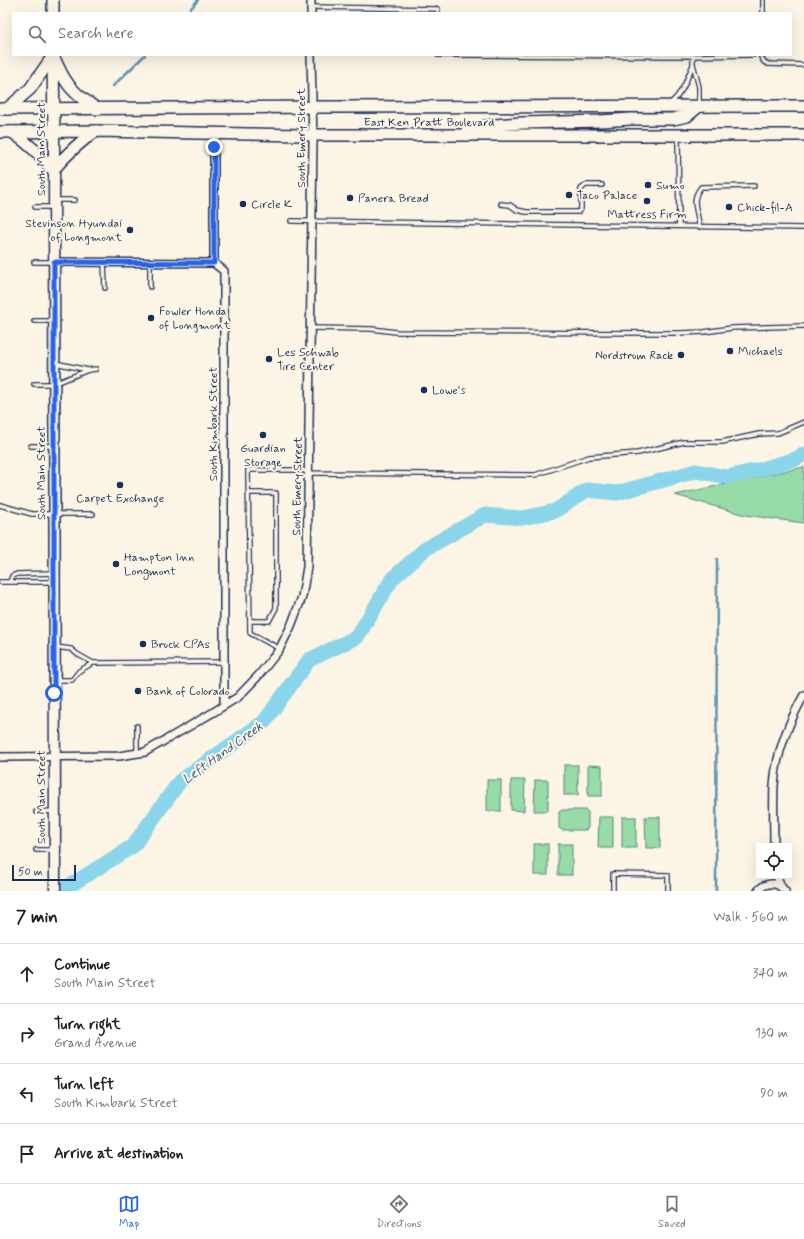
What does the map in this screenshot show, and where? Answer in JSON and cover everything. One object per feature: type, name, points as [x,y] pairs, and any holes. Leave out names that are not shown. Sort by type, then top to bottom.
[{"type":"highway","points":[[53,0],[53,12]]},
{"type":"highway","points":[[4,109],[30,89],[52,56]]},
{"type":"highway","points":[[53,56],[65,81],[79,96],[97,109]]},
{"type":"highway","name":"South Main Street","points":[[53,56],[54,131]]},
{"type":"highway","points":[[445,135],[494,125],[631,119],[673,119],[687,116],[699,106]]},
{"type":"highway","name":"East Ken Pratt Boulevard","points":[[4,109],[804,106]]},
{"type":"highway","points":[[6,132],[26,141],[40,154],[53,170],[67,154],[96,131]]},
{"type":"highway","name":"East Ken Pratt Boulevard","points":[[6,132],[96,131],[445,135],[804,135]]},
{"type":"main road","name":"South Main Street","points":[[54,131],[55,891]]},
{"type":"street","name":"South Emery Street","points":[[0,757],[54,758],[118,756],[145,752],[168,740],[238,697],[259,675],[280,649],[302,597],[307,567],[313,134],[311,56]]},
{"type":"street","points":[[54,262],[214,263],[214,147]]},
{"type":"street","name":"South Kimbark Street","points":[[214,263],[224,271],[224,705]]},
{"type":"street","points":[[774,843],[774,784],[780,754],[787,730],[804,695]]},
{"type":"street","points":[[760,889],[766,879]]},
{"type":"street","points":[[779,879],[785,889]]},
{"type":"street","points":[[760,889],[772,883],[785,889]]},
{"type":"lane","points":[[763,0],[763,12]]},
{"type":"lane","points":[[311,7],[438,9],[438,12]]},
{"type":"lane","points":[[693,56],[693,64],[699,87],[699,106]]},
{"type":"lane","points":[[761,56],[764,62],[768,64],[804,65]]},
{"type":"lane","points":[[668,106],[679,96],[685,87],[693,64]]},
{"type":"lane","points":[[678,135],[679,226]]},
{"type":"lane","points":[[501,204],[510,205],[517,210],[526,212],[578,212],[581,209],[581,189],[586,185],[602,185]]},
{"type":"lane","points":[[699,226],[699,219],[695,207],[696,193],[701,187],[754,186]]},
{"type":"lane","points":[[35,207],[75,200]]},
{"type":"lane","points":[[291,221],[804,228]]},
{"type":"lane","points":[[34,262],[54,262]]},
{"type":"lane","points":[[104,262],[105,288]]},
{"type":"lane","points":[[150,262],[150,287]]},
{"type":"lane","points":[[34,320],[54,320]]},
{"type":"lane","points":[[310,328],[396,332],[589,334],[704,332],[732,328],[804,326]]},
{"type":"lane","points":[[54,363],[88,370]]},
{"type":"lane","points":[[34,384],[54,384],[88,370],[96,369]]},
{"type":"lane","points":[[280,649],[250,633],[248,470],[302,470],[309,473],[535,474],[589,457],[638,453],[684,442],[722,442],[760,434],[778,433],[804,422]]},
{"type":"lane","points":[[31,446],[54,446]]},
{"type":"lane","points":[[249,493],[276,493],[276,608],[269,621],[250,621]]},
{"type":"lane","points":[[0,505],[32,514],[93,514]]},
{"type":"lane","points":[[10,582],[12,576],[17,574],[54,578]]},
{"type":"lane","points":[[0,582],[54,578]]},
{"type":"lane","points":[[54,647],[71,649],[84,659],[93,663],[224,662]]},
{"type":"lane","points":[[54,680],[72,680],[79,671],[93,663]]},
{"type":"lane","points":[[137,726],[137,753]]},
{"type":"lane","points":[[36,812],[54,811]]},
{"type":"lane","points":[[36,850],[54,850]]},
{"type":"lane","points":[[613,891],[613,874],[668,875],[668,891]]},
{"type":"green space","points":[[804,467],[804,523],[745,515],[675,495]]},
{"type":"green space","points":[[564,765],[578,765],[578,795],[564,795]]},
{"type":"green space","points":[[588,765],[602,766],[602,796],[588,796]]},
{"type":"green space","points":[[487,780],[501,780],[501,811],[487,811]]},
{"type":"green space","points":[[511,780],[525,780],[524,811],[511,810]]},
{"type":"green space","points":[[535,780],[548,780],[548,811],[534,811]]},
{"type":"green space","points":[[562,810],[586,810],[588,812],[588,828],[586,830],[562,830],[559,828],[559,812]]},
{"type":"green space","points":[[599,817],[613,817],[613,848],[598,848]]},
{"type":"green space","points":[[622,817],[636,817],[636,848],[622,848]]},
{"type":"green space","points":[[645,817],[660,817],[660,848],[646,848]]},
{"type":"green space","points":[[534,844],[548,844],[548,875],[534,875]]},
{"type":"green space","points":[[558,844],[572,844],[572,875],[558,875]]},
{"type":"waterway","points":[[188,12],[198,0]]},
{"type":"waterway","points":[[113,86],[144,56]]},
{"type":"waterway","name":"Left Hand Creek","points":[[61,891],[133,846],[180,781],[264,722],[309,660],[357,637],[392,579],[425,549],[485,515],[522,518],[555,511],[587,490],[617,493],[696,471],[727,477],[796,459],[804,454]]},
{"type":"waterway","points":[[716,891],[717,559]]},
{"type":"place","name":"Sumo","points":[[648,185]]},
{"type":"place","name":"Taco Palace","points":[[569,195]]},
{"type":"place","name":"Panera Bread","points":[[350,198]]},
{"type":"place","name":"Mattress Firm","points":[[647,201]]},
{"type":"place","name":"Circle K","points":[[243,204]]},
{"type":"place","name":"Chick-fil-A","points":[[729,207]]},
{"type":"place","name":"Stevinson Hyundai of Longmont","points":[[130,230]]},
{"type":"place","name":"Fowler Honda of Longmont","points":[[151,318]]},
{"type":"place","name":"Michaels","points":[[730,351]]},
{"type":"place","name":"Nordstrom Rack","points":[[681,355]]},
{"type":"place","name":"Les Schwab Tire Center","points":[[269,359]]},
{"type":"place","name":"Lowe's","points":[[424,390]]},
{"type":"place","name":"Guardian Storage","points":[[263,435]]},
{"type":"place","name":"Carpet Exchange","points":[[120,485]]},
{"type":"place","name":"Hampton Inn Longmont","points":[[116,564]]},
{"type":"place","name":"Brock CPAs","points":[[143,644]]},
{"type":"place","name":"Bank of Colorado","points":[[138,691]]},
{"type":"route","points":[[54,693],[54,262],[214,263],[214,147]]}]
